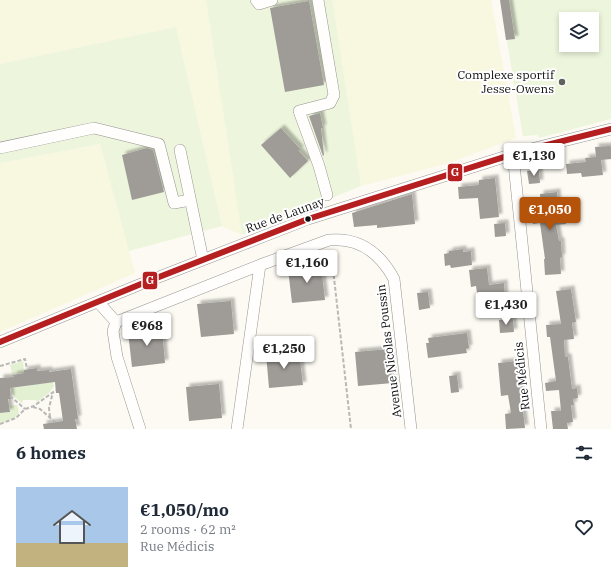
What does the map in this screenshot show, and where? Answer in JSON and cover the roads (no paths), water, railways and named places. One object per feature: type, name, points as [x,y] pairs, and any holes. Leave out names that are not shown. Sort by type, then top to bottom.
[{"type":"street","points":[[256,0],[259,4],[272,0]]},
{"type":"street","points":[[318,0],[334,95],[330,103],[299,111],[319,166],[326,195]]},
{"type":"street","points":[[0,148],[94,128],[159,144],[174,203],[190,200]]},
{"type":"street","name":"Rue de Launay","points":[[0,342],[308,219],[513,154],[611,129]]},
{"type":"street","points":[[180,150],[203,260]]},
{"type":"street","name":"Rue Médicis","points":[[513,154],[541,429]]},
{"type":"street","name":"Avenue Nicolas Poussin","points":[[260,265],[329,240],[342,239],[352,241],[379,257],[388,268],[394,279],[411,429]]},
{"type":"street","points":[[140,429],[117,357],[113,330],[116,322],[260,265],[237,429]]},
{"type":"street","points":[[99,302],[116,322]]},
{"type":"place","name":"Complexe sportif Jesse-Owens","points":[[562,82]]}]
